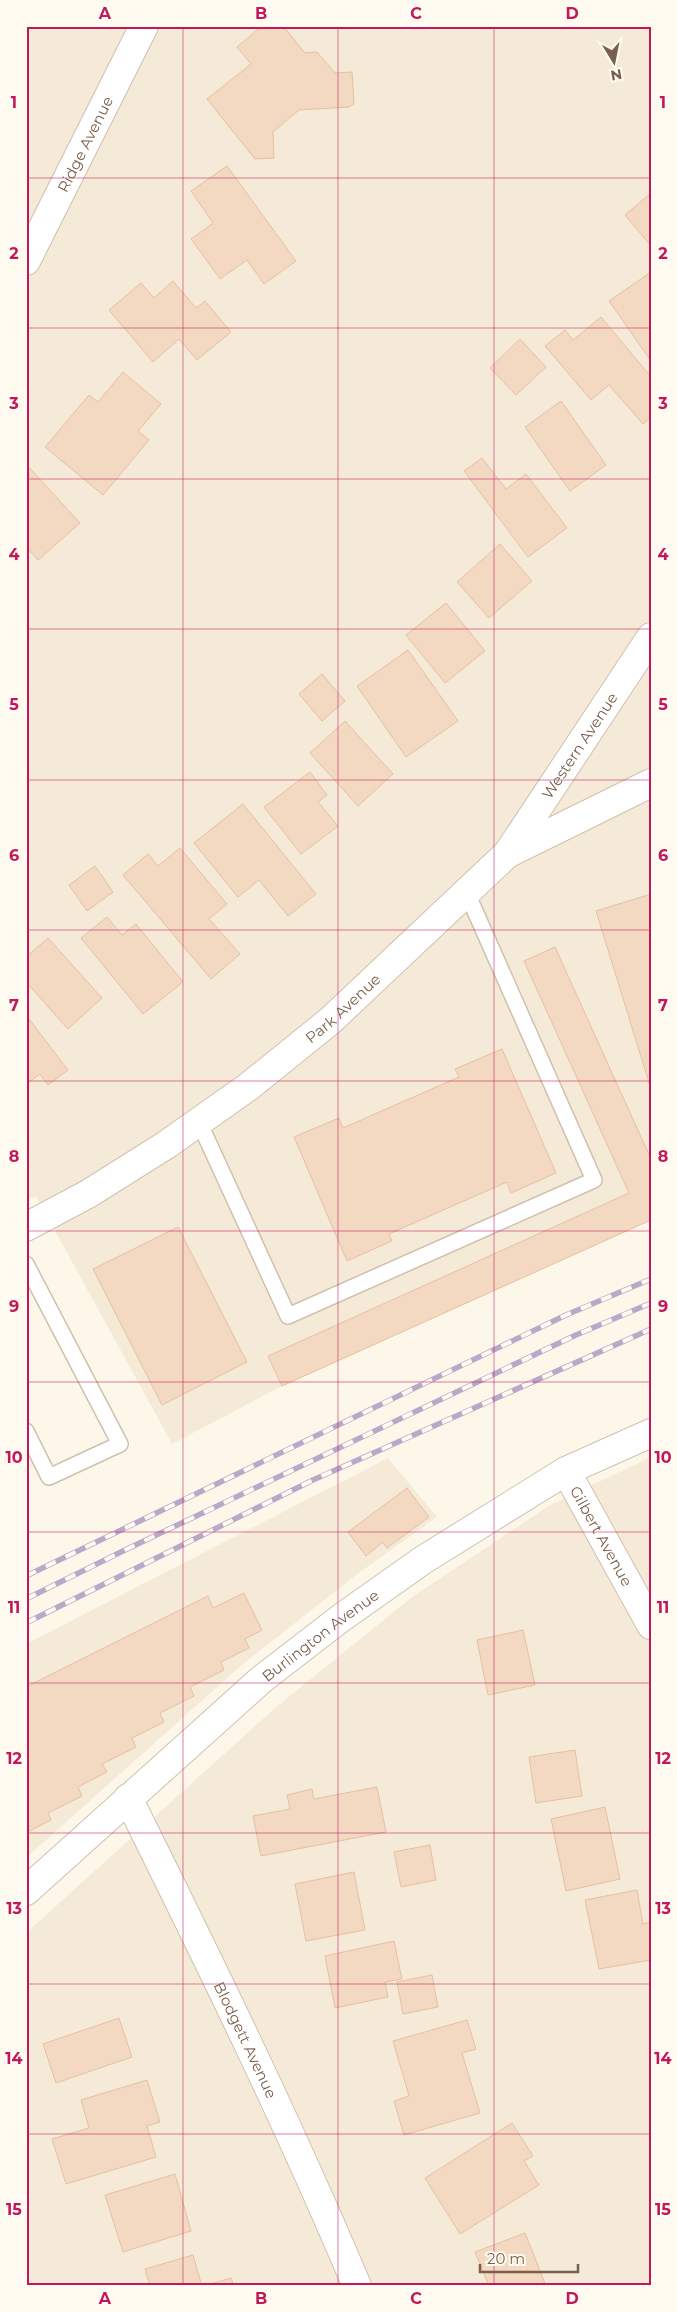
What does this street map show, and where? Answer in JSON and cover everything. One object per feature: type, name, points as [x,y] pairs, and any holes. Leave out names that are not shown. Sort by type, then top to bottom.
[{"type":"street","name":"Ridge Avenue","points":[[26,261],[144,26]]},
{"type":"street","name":"Western Avenue","points":[[507,854],[651,637]]},
{"type":"street","name":"Park Avenue","points":[[26,1227],[88,1194],[199,1122],[248,1087],[332,1020],[507,854],[651,783]]},
{"type":"street","name":"Burlington Avenue","points":[[26,1891],[262,1679],[341,1618],[423,1560],[566,1471],[651,1433]]},
{"type":"street","name":"Gilbert Avenue","points":[[566,1471],[651,1626]]},
{"type":"street","name":"Blodgett Avenue","points":[[128,1798],[246,2036],[321,2200],[357,2286]]},
{"type":"lane","points":[[199,1122],[288,1316],[594,1180],[467,893]]},
{"type":"lane","points":[[26,1264],[120,1444],[49,1477],[26,1431]]},
{"type":"shaded area","points":[[26,26],[651,26],[651,1220],[282,1386],[172,1444],[36,1196],[26,1201]]},
{"type":"shaded area","points":[[651,1457],[651,2286],[26,2286],[26,1933],[275,1708],[412,1597],[550,1505]]},
{"type":"shaded area","points":[[388,1458],[437,1517],[356,1575],[244,1663],[26,1858],[26,1644]]},
{"type":"building","points":[[262,26],[283,26],[305,53],[317,52],[335,73],[352,72],[354,104],[349,107],[299,110],[273,132],[274,158],[255,159],[207,99],[251,64],[237,47]]},
{"type":"building","points":[[227,166],[296,261],[264,284],[247,260],[220,279],[191,239],[213,223],[191,191]]},
{"type":"building","points":[[651,193],[651,246],[625,215]]},
{"type":"building","points":[[651,272],[651,361],[609,301]]},
{"type":"building","points":[[173,281],[196,308],[205,301],[231,332],[197,360],[179,339],[153,362],[109,310],[141,283],[154,298]]},
{"type":"building","points":[[601,317],[651,377],[651,417],[643,424],[609,385],[591,400],[545,346],[565,330],[573,340]]},
{"type":"building","points":[[520,339],[546,367],[516,395],[490,368]]},
{"type":"building","points":[[123,372],[161,404],[138,431],[149,440],[103,495],[45,447],[89,395],[98,402]]},
{"type":"building","points":[[561,401],[606,465],[570,491],[525,427]]},
{"type":"building","points":[[482,458],[506,489],[526,474],[567,528],[528,557],[464,471]]},
{"type":"building","points":[[26,464],[80,523],[38,560],[26,547]]},
{"type":"building","points":[[500,544],[532,581],[489,618],[457,582]]},
{"type":"building","points":[[446,603],[485,651],[445,683],[406,635]]},
{"type":"building","points":[[408,650],[458,721],[406,757],[357,686]]},
{"type":"building","points":[[322,674],[345,701],[322,721],[299,694]]},
{"type":"building","points":[[345,721],[393,774],[358,806],[310,753]]},
{"type":"building","points":[[310,772],[327,795],[318,802],[338,826],[301,854],[264,807]]},
{"type":"building","points":[[243,804],[316,894],[288,916],[259,880],[238,897],[194,843]]},
{"type":"building","points":[[180,848],[227,904],[209,919],[240,954],[211,979],[123,875],[148,854],[158,866]]},
{"type":"building","points":[[95,866],[113,892],[87,911],[69,885]]},
{"type":"building","points":[[651,894],[651,1089],[596,911]]},
{"type":"building","points":[[107,917],[122,935],[136,924],[183,982],[143,1014],[81,938]]},
{"type":"building","points":[[48,938],[102,998],[68,1029],[26,982],[26,957]]},
{"type":"building","points":[[555,947],[651,1159],[651,1220],[282,1386],[268,1356],[629,1193],[524,961]]},
{"type":"building","points":[[26,1015],[68,1070],[48,1085],[40,1074],[26,1084]]},
{"type":"building","points":[[502,1049],[556,1173],[511,1193],[507,1182],[389,1234],[392,1241],[347,1261],[294,1137],[339,1118],[343,1128],[459,1077],[455,1069]]},
{"type":"building","points":[[178,1227],[247,1362],[162,1405],[93,1269]]},
{"type":"building","points":[[407,1488],[429,1517],[387,1548],[383,1542],[366,1556],[348,1532]]},
{"type":"building","points":[[244,1593],[262,1630],[245,1639],[249,1648],[221,1662],[224,1670],[190,1687],[194,1696],[160,1713],[164,1722],[132,1738],[136,1747],[102,1764],[107,1772],[78,1787],[82,1796],[48,1813],[51,1820],[26,1833],[26,1687],[208,1596],[213,1608]]},
{"type":"building","points":[[523,1630],[535,1685],[488,1695],[477,1640]]},
{"type":"building","points":[[575,1750],[582,1796],[536,1803],[529,1757]]},
{"type":"building","points":[[377,1787],[386,1832],[261,1856],[253,1816],[290,1809],[287,1795],[312,1789],[314,1799]]},
{"type":"building","points":[[605,1807],[620,1879],[566,1891],[551,1819]]},
{"type":"building","points":[[430,1845],[436,1880],[401,1887],[394,1852]]},
{"type":"building","points":[[354,1872],[365,1930],[306,1941],[295,1884]]},
{"type":"building","points":[[637,1890],[643,1924],[651,1922],[651,1960],[599,1969],[585,1900]]},
{"type":"building","points":[[394,1941],[402,1979],[385,1982],[388,1997],[335,2008],[325,1956]]},
{"type":"building","points":[[432,1975],[438,2007],[403,2014],[397,1982]]},
{"type":"building","points":[[119,2018],[132,2057],[56,2083],[43,2044]]},
{"type":"building","points":[[467,2020],[476,2049],[462,2053],[480,2113],[404,2135],[394,2101],[409,2096],[393,2041]]},
{"type":"building","points":[[147,2080],[160,2122],[147,2126],[156,2157],[66,2184],[52,2139],[89,2128],[81,2100]]},
{"type":"building","points":[[512,2123],[533,2156],[524,2161],[539,2185],[460,2234],[425,2178]]},
{"type":"building","points":[[175,2174],[191,2231],[123,2252],[105,2195]]},
{"type":"building","points":[[525,2233],[546,2286],[489,2286],[475,2252]]},
{"type":"building","points":[[193,2255],[202,2286],[150,2286],[145,2269]]},
{"type":"building","points":[[231,2278],[234,2286],[204,2286]]},
{"type":"railway","points":[[26,1576],[566,1315],[651,1279]]},
{"type":"railway","points":[[26,1599],[576,1335],[651,1303]]},
{"type":"railway","points":[[26,1623],[313,1480],[651,1329]]}]
